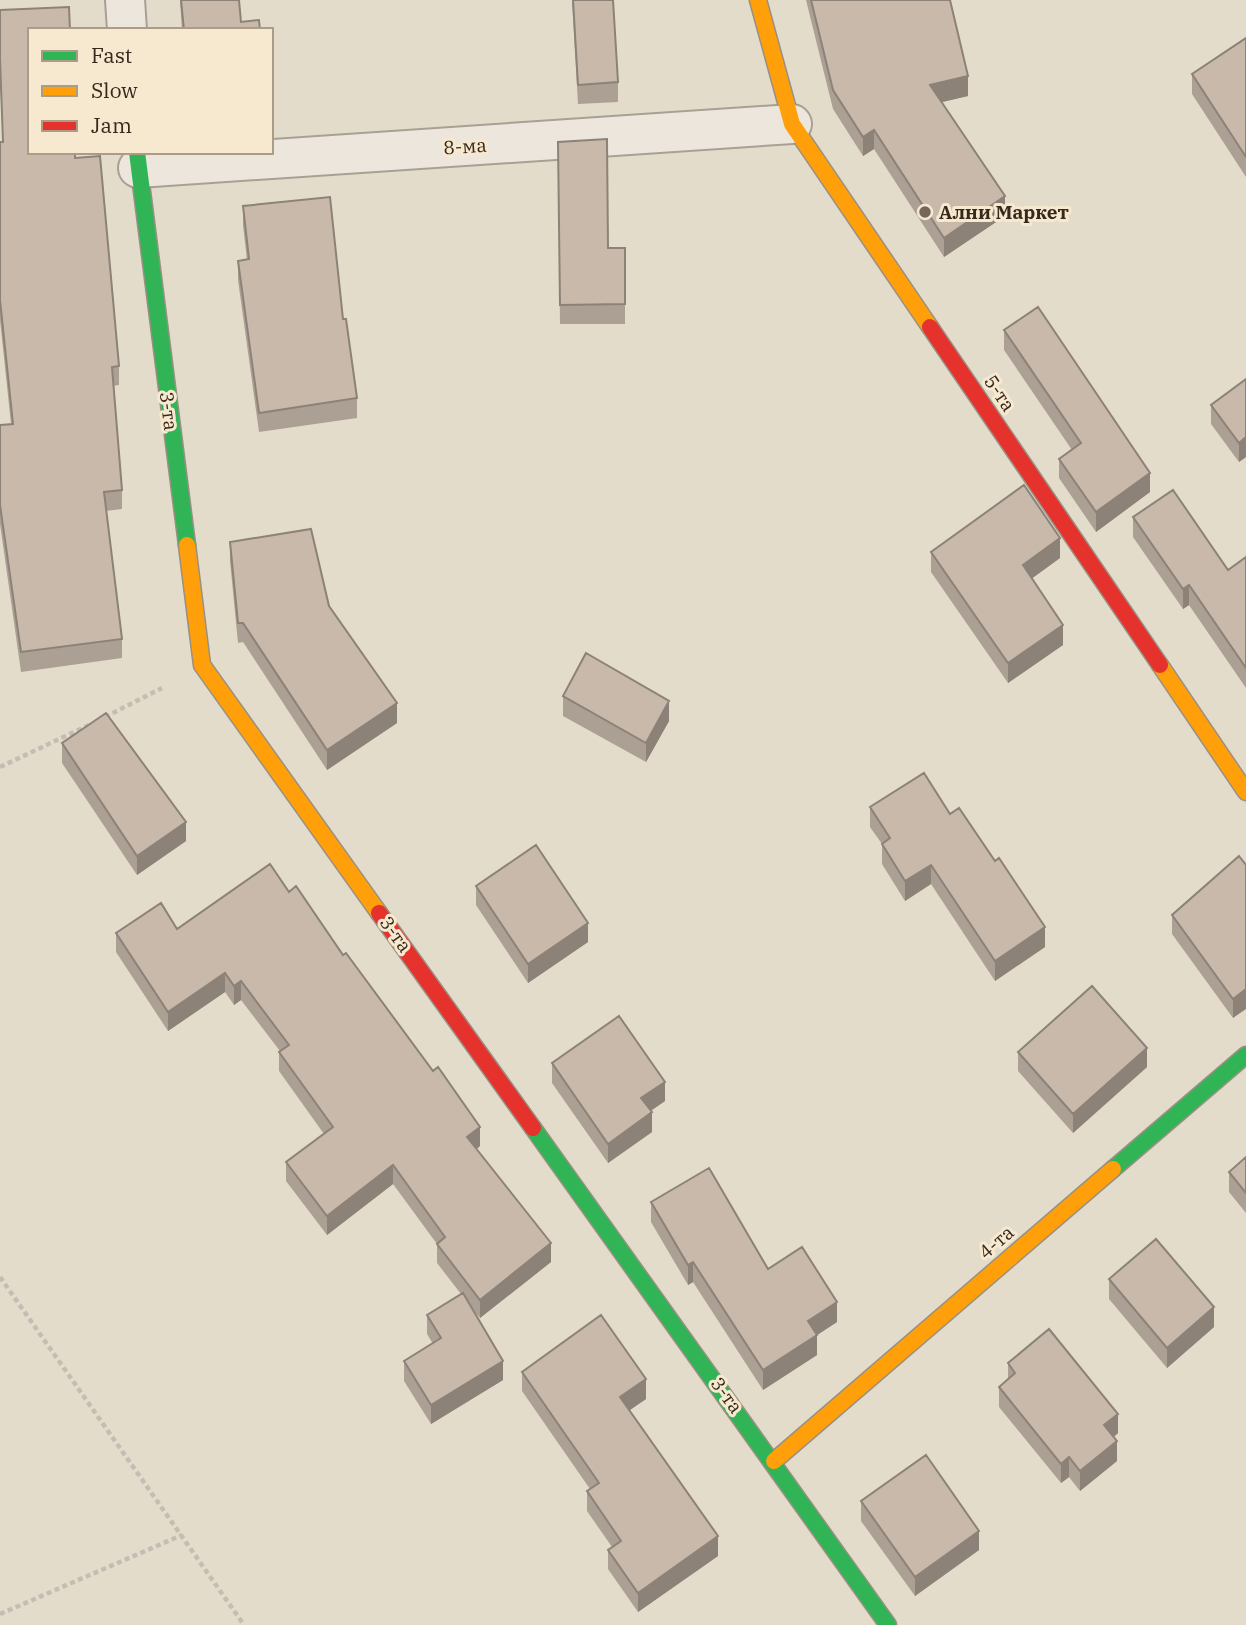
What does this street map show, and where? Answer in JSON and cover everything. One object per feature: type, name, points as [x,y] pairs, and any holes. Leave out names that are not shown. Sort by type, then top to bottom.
[{"type":"street","points":[[125,0],[127,28]]},
{"type":"street","name":"5-та","points":[[758,0],[792,124],[1246,792]]},
{"type":"street","name":"8-ма","points":[[273,153],[792,124]]},
{"type":"street","name":"8-ма","points":[[137,160],[246,154]]},
{"type":"street","name":"3-та","points":[[137,160],[202,664],[774,1461],[888,1625]]},
{"type":"street","name":"4-та","points":[[774,1461],[1246,1055]]},
{"type":"path","points":[[0,767],[136,703],[202,664]]},
{"type":"path","points":[[0,1277],[244,1625]]},
{"type":"path","points":[[0,1614],[181,1535]]},
{"type":"building","points":[[181,0],[239,0],[241,22],[259,20],[260,28],[184,28]]},
{"type":"building","points":[[573,0],[613,0],[618,82],[578,85]]},
{"type":"building","points":[[811,0],[950,0],[968,76],[930,85],[1005,196],[944,238],[874,130],[863,137],[833,90]]},
{"type":"building","points":[[69,7],[70,28],[28,28],[28,154],[75,154],[75,158],[100,156],[119,366],[112,367],[122,490],[104,492],[122,639],[21,652],[0,505],[0,425],[13,424],[0,300],[0,142],[3,142],[0,10]]},
{"type":"building","points":[[1246,38],[1246,157],[1192,74]]},
{"type":"building","points":[[607,139],[608,248],[625,248],[625,304],[560,305],[558,142]]},
{"type":"building","points":[[330,197],[343,319],[346,319],[357,398],[259,413],[238,261],[249,259],[243,206]]},
{"type":"building","points":[[1038,307],[1150,473],[1096,512],[1059,459],[1081,443],[1004,330]]},
{"type":"building","points":[[1246,379],[1246,437],[1239,443],[1211,405]]},
{"type":"building","points":[[1024,485],[1060,538],[1023,565],[1063,625],[1008,663],[931,552]]},
{"type":"building","points":[[1173,490],[1228,570],[1246,557],[1246,668],[1189,585],[1183,589],[1133,517]]},
{"type":"building","points":[[311,529],[329,606],[397,703],[327,750],[243,623],[238,623],[230,542]]},
{"type":"building","points":[[586,653],[669,701],[646,743],[563,696]]},
{"type":"building","points":[[106,713],[186,822],[137,856],[62,743]]},
{"type":"building","points":[[924,773],[950,814],[959,808],[995,861],[999,858],[1045,927],[995,961],[931,865],[905,881],[882,844],[890,838],[870,807]]},
{"type":"building","points":[[536,845],[588,923],[528,964],[476,886]]},
{"type":"building","points":[[1239,856],[1246,865],[1246,989],[1233,999],[1172,915]]},
{"type":"building","points":[[270,864],[289,892],[296,886],[343,955],[346,953],[433,1071],[438,1067],[480,1127],[467,1137],[551,1243],[480,1300],[437,1244],[445,1237],[393,1165],[327,1216],[286,1162],[333,1127],[279,1052],[289,1045],[241,981],[234,986],[225,973],[168,1012],[116,933],[161,903],[177,929]]},
{"type":"building","points":[[1092,986],[1147,1048],[1073,1114],[1018,1052]]},
{"type":"building","points":[[619,1016],[665,1082],[641,1098],[652,1112],[608,1144],[552,1063]]},
{"type":"building","points":[[1246,1157],[1246,1193],[1229,1172]]},
{"type":"building","points":[[709,1168],[768,1269],[802,1247],[837,1302],[808,1321],[817,1335],[763,1370],[693,1262],[688,1265],[651,1202]]},
{"type":"building","points":[[1156,1239],[1214,1307],[1167,1348],[1109,1279]]},
{"type":"building","points":[[463,1293],[503,1361],[431,1405],[404,1361],[441,1338],[427,1315]]},
{"type":"building","points":[[601,1315],[646,1379],[620,1397],[718,1536],[638,1593],[608,1550],[621,1541],[587,1491],[599,1483],[522,1372]]},
{"type":"building","points":[[1049,1329],[1118,1414],[1104,1425],[1117,1441],[1080,1471],[1069,1457],[1061,1464],[999,1387],[1015,1373],[1008,1363]]},
{"type":"building","points":[[926,1455],[979,1531],[915,1577],[861,1501]]},
{"type":"traffic: fast","points":[[137,154],[187,545]]},
{"type":"traffic: fast","points":[[1113,1169],[1246,1055]]},
{"type":"traffic: fast","points":[[533,1128],[888,1625]]},
{"type":"traffic: slow","points":[[758,0],[792,124],[930,327]]},
{"type":"traffic: slow","points":[[187,545],[202,665],[379,913]]},
{"type":"traffic: slow","points":[[1160,665],[1246,792]]},
{"type":"traffic: slow","points":[[774,1461],[1113,1169]]},
{"type":"traffic: jam","points":[[930,327],[1160,665]]},
{"type":"traffic: jam","points":[[379,913],[533,1128]]},
{"type":"place","name":"Ални Маркет","points":[[925,212]]}]
